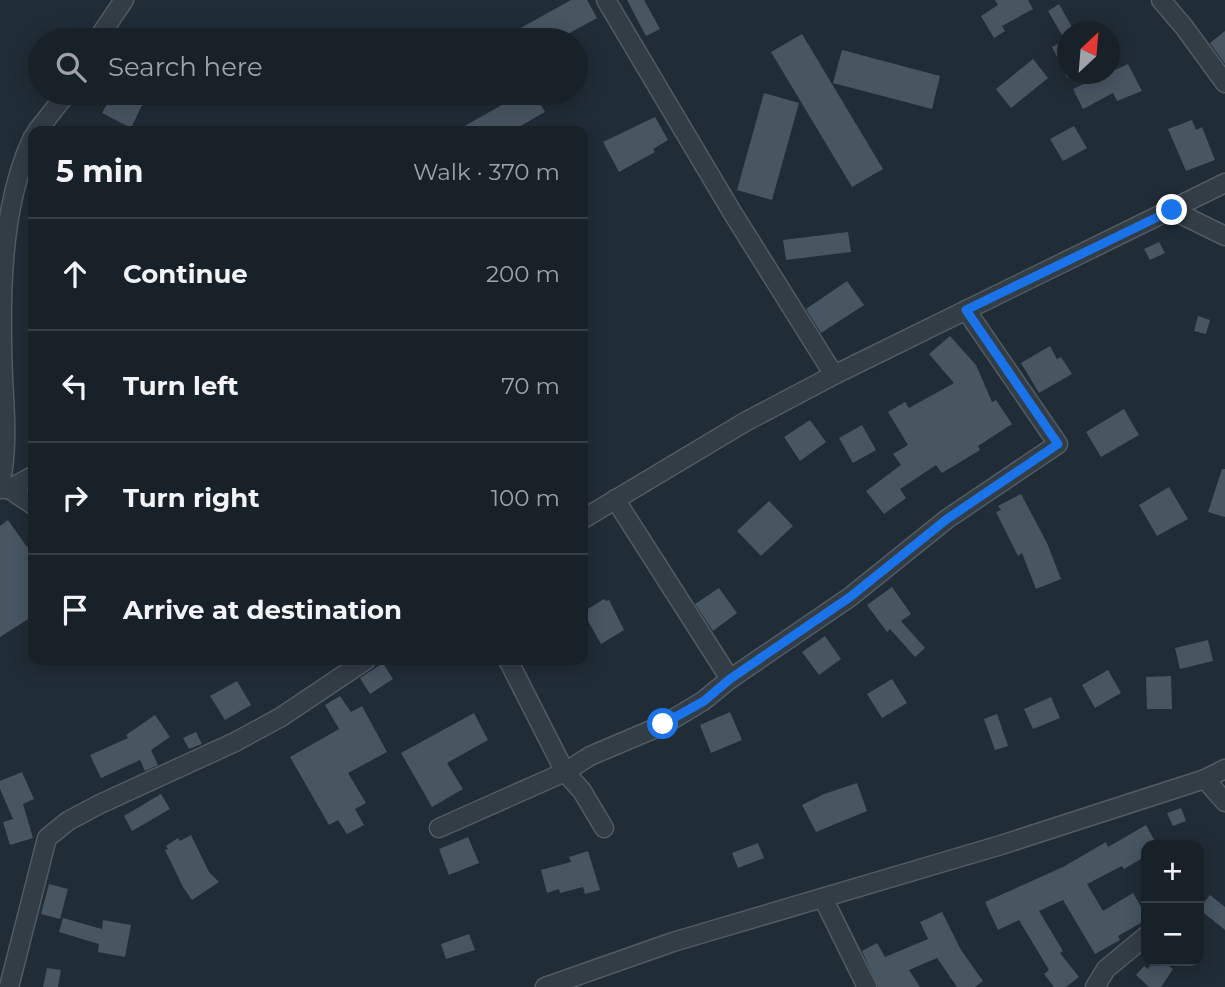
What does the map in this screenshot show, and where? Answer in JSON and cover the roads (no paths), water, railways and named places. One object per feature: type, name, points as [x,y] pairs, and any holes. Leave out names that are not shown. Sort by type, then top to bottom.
[{"type":"street","points":[[105,28],[124,0]]},
{"type":"street","points":[[606,0],[732,212],[834,375]]},
{"type":"street","points":[[1161,0],[1225,83]]},
{"type":"street","points":[[41,126],[58,105]]},
{"type":"street","points":[[3,488],[5,421],[1,271],[6,209],[20,161],[28,146]]},
{"type":"street","points":[[588,516],[745,422],[834,375],[1225,183]]},
{"type":"street","points":[[1172,210],[1225,236]]},
{"type":"street","points":[[439,828],[565,772],[590,756],[663,724],[704,701],[730,679],[850,597],[947,519],[1058,444],[966,310]]},
{"type":"street","points":[[3,488],[28,478]]},
{"type":"street","points":[[3,488],[28,502]]},
{"type":"street","points":[[615,499],[730,679]]},
{"type":"street","points":[[9,987],[47,838],[68,821],[100,804],[235,742],[281,717],[359,665]]},
{"type":"street","points":[[511,665],[565,772],[582,791],[604,828]]},
{"type":"street","points":[[545,987],[673,942],[1001,845],[1205,779],[1225,769]]},
{"type":"street","points":[[1205,779],[1225,802]]},
{"type":"street","points":[[823,898],[867,987]]},
{"type":"street","points":[[1095,987],[1106,969],[1141,940]]}]
